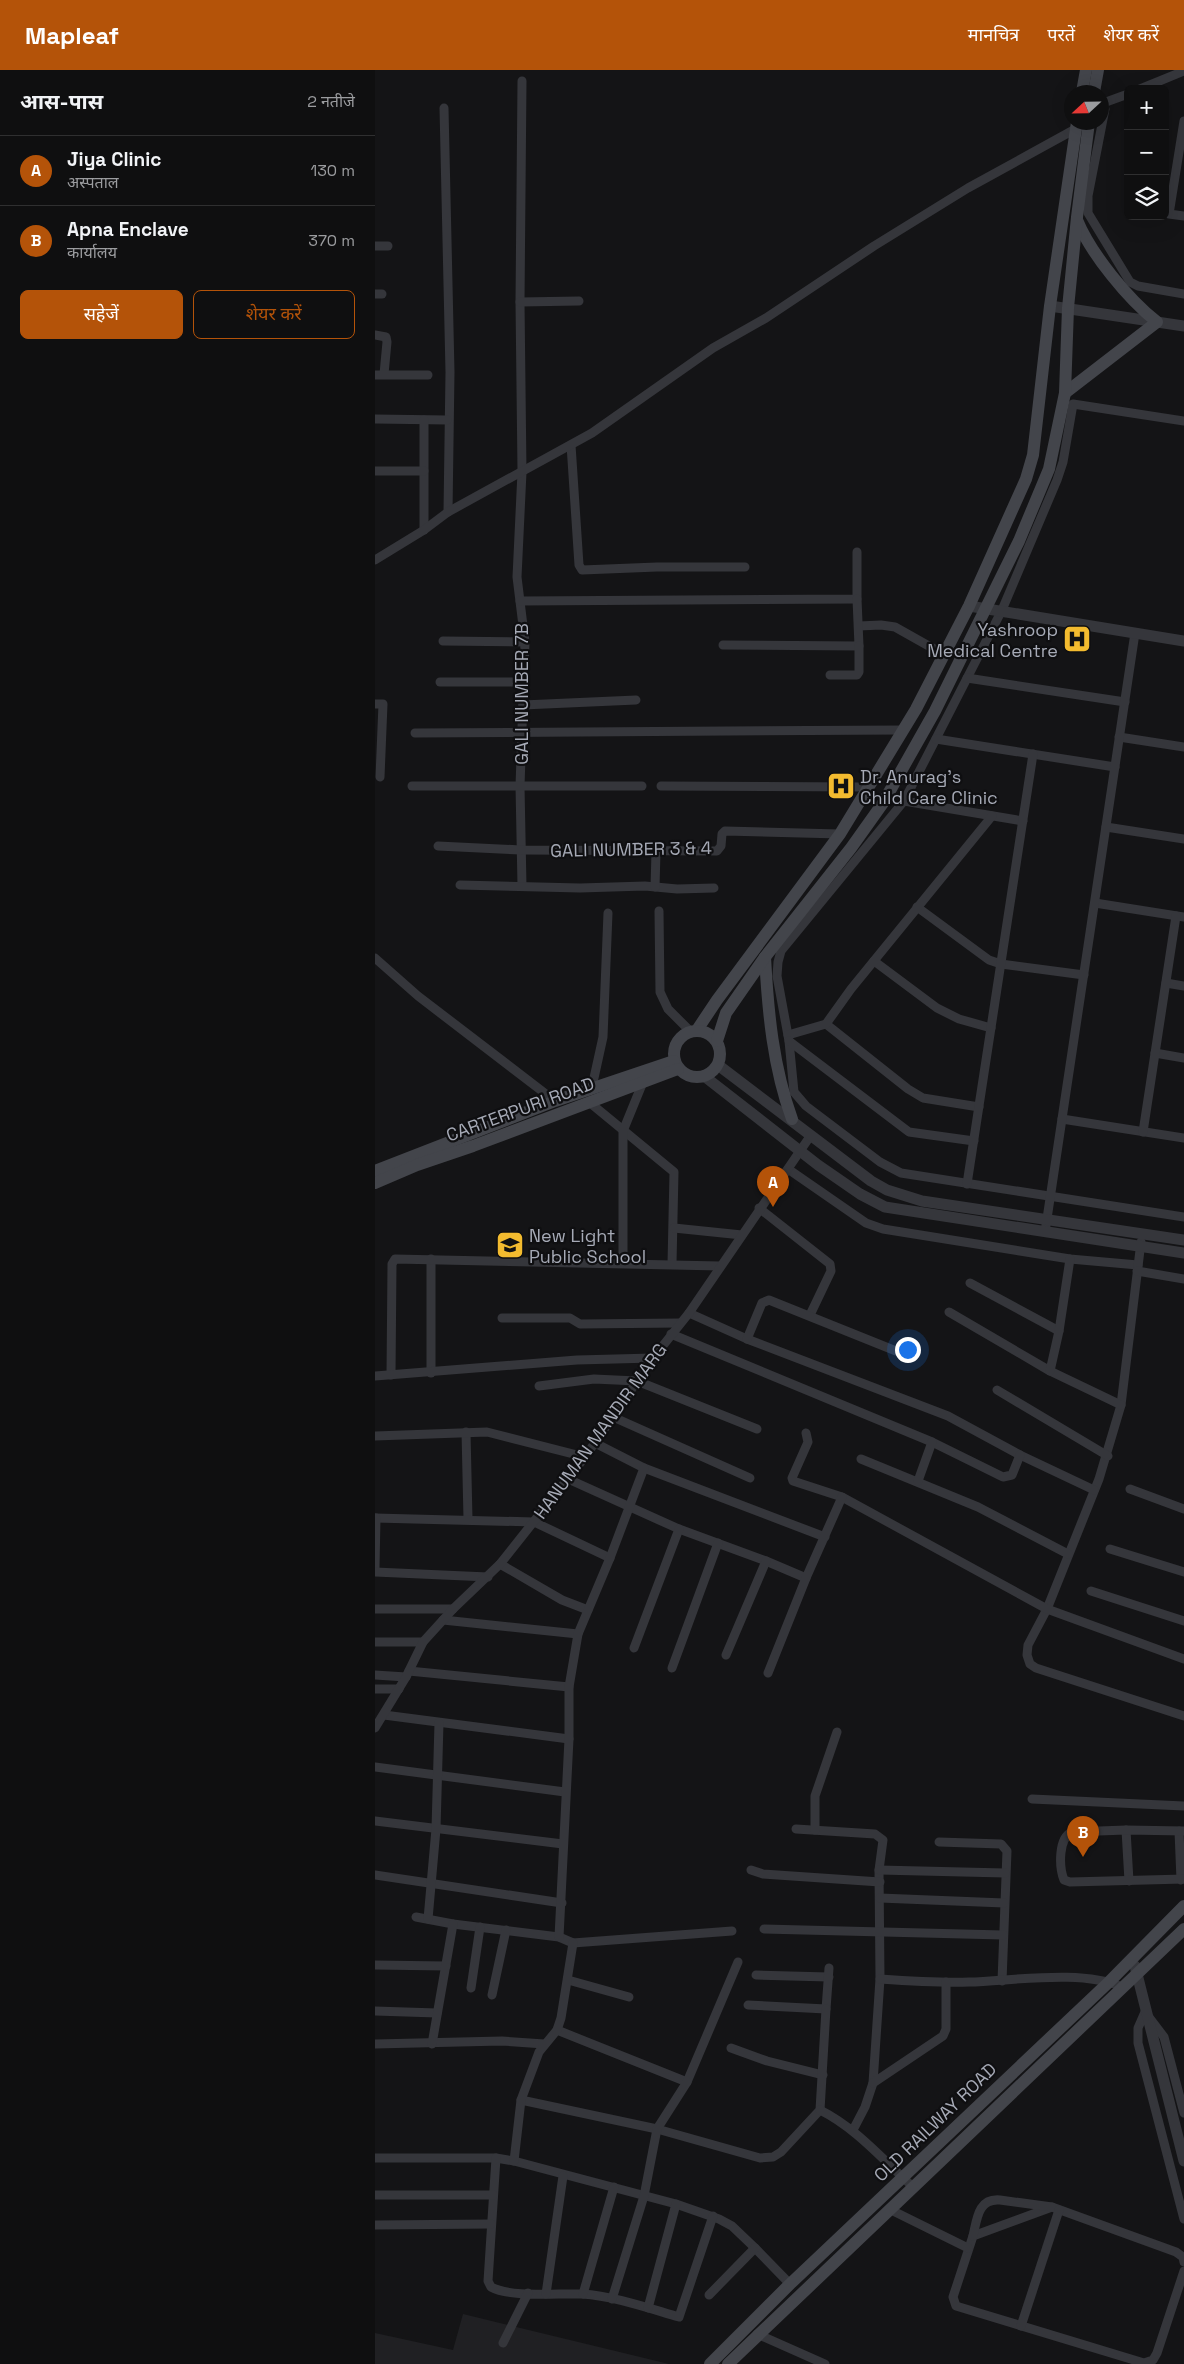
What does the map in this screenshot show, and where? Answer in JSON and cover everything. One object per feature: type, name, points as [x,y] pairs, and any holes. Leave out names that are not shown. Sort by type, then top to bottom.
[{"type":"main road","points":[[1083,85],[1086,70]]},
{"type":"main road","points":[[1095,85],[1098,70]]},
{"type":"main road","points":[[694,1030],[711,1035],[717,1041],[721,1055],[718,1065],[704,1076],[694,1077],[686,1075],[676,1065],[673,1051],[676,1042],[681,1035],[694,1030],[840,834],[915,709],[969,606],[1026,479],[1033,455],[1050,306],[1081,130]]},
{"type":"main road","points":[[717,1041],[726,1013],[765,957],[851,848],[883,803],[935,711],[1019,541],[1049,469],[1065,393],[1068,308],[1077,217],[1082,130]]},
{"type":"main road","points":[[1065,393],[1087,378],[1157,322],[1139,308],[1085,240],[1077,217]]},
{"type":"main road","points":[[765,957],[774,1050],[791,1119]]},
{"type":"main road","name":"CARTERPURI ROAD","points":[[375,1171],[555,1101],[592,1088],[676,1065]]},
{"type":"main road","name":"CARTERPURI ROAD","points":[[375,1183],[417,1165],[643,1082],[676,1065]]},
{"type":"main road","name":"OLD RAILWAY ROAD","points":[[728,2364],[889,2209],[907,2182],[1184,1906]]},
{"type":"main road","name":"OLD RAILWAY ROAD","points":[[710,2364],[790,2284],[907,2182],[1184,1929]]},
{"type":"street","points":[[1150,85],[1184,71]]},
{"type":"street","name":"GALI NUMBER 7B","points":[[522,81],[520,302],[522,472],[517,577],[525,642],[519,786],[522,886]]},
{"type":"street","points":[[1109,101],[1124,95]]},
{"type":"street","points":[[444,108],[450,372],[448,512]]},
{"type":"street","points":[[1184,121],[1169,214],[1184,216]]},
{"type":"street","points":[[375,560],[425,530],[448,512],[592,433],[713,348],[766,318],[873,246],[968,188],[1071,130]]},
{"type":"street","points":[[1099,130],[1088,196],[1088,213],[1130,282],[1138,286],[1184,294]]},
{"type":"street","points":[[375,246],[388,246]]},
{"type":"street","points":[[520,302],[579,301]]},
{"type":"street","points":[[1050,306],[1184,326]]},
{"type":"street","points":[[375,335],[386,337],[387,342],[380,374],[429,375]]},
{"type":"street","points":[[1184,421],[1073,404],[1064,456],[1057,480],[1002,610],[904,801],[781,951],[777,976],[789,1038],[794,1092],[806,1106],[892,1169],[901,1173],[967,1184],[1184,1217]]},
{"type":"street","points":[[375,419],[447,420]]},
{"type":"street","points":[[424,420],[425,530]]},
{"type":"street","points":[[571,445],[579,565],[582,570],[657,567],[745,568]]},
{"type":"street","points":[[375,471],[424,471]]},
{"type":"street","points":[[830,675],[857,675],[859,672],[857,552]]},
{"type":"street","points":[[520,601],[857,600]]},
{"type":"street","points":[[969,606],[1184,640]]},
{"type":"street","points":[[859,626],[881,625],[895,627],[943,654]]},
{"type":"street","points":[[1045,1232],[1135,633]]},
{"type":"street","points":[[443,641],[525,642]]},
{"type":"street","points":[[723,645],[859,646]]},
{"type":"street","points":[[967,678],[1125,702]]},
{"type":"street","points":[[440,682],[524,682]]},
{"type":"street","points":[[523,705],[636,700]]},
{"type":"street","points":[[375,704],[383,704],[380,777]]},
{"type":"street","points":[[415,734],[902,730]]},
{"type":"street","points":[[1119,737],[1184,747]]},
{"type":"street","points":[[936,739],[1115,767]]},
{"type":"street","points":[[967,1184],[1033,754]]},
{"type":"street","points":[[412,786],[642,786]]},
{"type":"street","points":[[661,786],[868,787]]},
{"type":"street","points":[[904,801],[1023,821]]},
{"type":"street","points":[[789,1038],[825,1024],[917,907],[992,816]]},
{"type":"street","points":[[1106,827],[1184,839]]},
{"type":"street","name":"GALI NUMBER 3 & 4","points":[[438,846],[521,850],[717,851],[721,846],[722,834],[725,831],[840,834]]},
{"type":"street","points":[[655,887],[656,852]]},
{"type":"street","points":[[459,885],[714,888]]},
{"type":"street","points":[[1095,903],[1180,917],[1166,983],[1143,1132]]},
{"type":"street","points":[[917,907],[978,954],[1001,964],[1084,975]]},
{"type":"street","points":[[659,911],[660,992],[668,1009],[694,1030]]},
{"type":"street","points":[[592,1088],[603,1037],[608,913]]},
{"type":"street","points":[[375,958],[419,996],[555,1101]]},
{"type":"street","points":[[874,961],[937,1008],[959,1019],[991,1028]]},
{"type":"street","points":[[1166,983],[1184,986]]},
{"type":"street","points":[[825,1024],[908,1089],[923,1098],[979,1107]]},
{"type":"street","points":[[789,1038],[909,1132],[974,1141]]},
{"type":"street","points":[[1155,1053],[1184,1058]]},
{"type":"street","points":[[718,1065],[871,1181],[902,1195],[922,1201],[1184,1240]]},
{"type":"street","points":[[704,1076],[800,1151],[860,1194],[885,1207],[1184,1253]]},
{"type":"street","points":[[623,1263],[623,1131],[643,1082]]},
{"type":"street","points":[[589,1102],[674,1172],[672,1264]]},
{"type":"street","points":[[1062,1119],[1184,1138]]},
{"type":"street","name":"HANUMAN MANDIR MARG","points":[[375,1728],[399,1689],[423,1642],[453,1609],[488,1577],[585,1457],[653,1358],[689,1313],[719,1266],[811,1135]]},
{"type":"street","points":[[788,1169],[866,1223],[883,1229],[1138,1268],[1184,1279]]},
{"type":"street","points":[[759,1208],[830,1264],[831,1271],[810,1315]]},
{"type":"street","points":[[673,1228],[742,1235]]},
{"type":"street","points":[[1142,1234],[1121,1405],[1108,1456],[1047,1610],[1028,1645],[1027,1655],[1030,1664],[1184,1716]]},
{"type":"street","points":[[391,1375],[392,1264],[395,1259],[719,1266]]},
{"type":"street","points":[[431,1259],[431,1373]]},
{"type":"street","points":[[1050,1372],[1059,1331],[1070,1259]]},
{"type":"street","points":[[970,1283],[1059,1331]]},
{"type":"street","points":[[747,1339],[766,1300],[810,1315],[896,1351]]},
{"type":"street","points":[[949,1312],[1050,1372],[1121,1405]]},
{"type":"street","points":[[689,1313],[747,1339],[948,1416],[1020,1456],[1094,1490]]},
{"type":"street","points":[[502,1318],[570,1318],[580,1324],[680,1323]]},
{"type":"street","points":[[671,1334],[932,1442],[1005,1478],[1012,1475],[1020,1456]]},
{"type":"street","points":[[375,1376],[577,1360],[653,1358]]},
{"type":"street","points":[[539,1386],[594,1379],[637,1381],[757,1429]]},
{"type":"street","points":[[997,1390],[1108,1456]]},
{"type":"street","points":[[613,1417],[750,1478]]},
{"type":"street","points":[[466,1432],[468,1519]]},
{"type":"street","points":[[375,1436],[487,1432],[585,1457]]},
{"type":"street","points":[[806,1433],[809,1442],[792,1480],[842,1497],[1047,1610],[1184,1659]]},
{"type":"street","points":[[918,1481],[932,1442]]},
{"type":"street","points":[[595,1443],[644,1468],[825,1537]]},
{"type":"street","points":[[861,1459],[918,1481],[978,1508],[1068,1554]]},
{"type":"street","points":[[559,1937],[569,1739],[569,1687],[578,1634],[610,1558],[644,1468]]},
{"type":"street","points":[[568,1479],[679,1529],[806,1578]]},
{"type":"street","points":[[1130,1490],[1184,1509]]},
{"type":"street","points":[[768,1673],[806,1578],[842,1497]]},
{"type":"street","points":[[375,1568],[375,1518],[534,1522],[610,1558]]},
{"type":"street","points":[[634,1648],[679,1529]]},
{"type":"street","points":[[672,1668],[718,1543]]},
{"type":"street","points":[[1110,1549],[1184,1572]]},
{"type":"street","points":[[726,1655],[766,1561]]},
{"type":"street","points":[[499,1564],[562,1600],[588,1610]]},
{"type":"street","points":[[375,1572],[488,1577]]},
{"type":"street","points":[[1091,1592],[1184,1621]]},
{"type":"street","points":[[375,1609],[453,1609]]},
{"type":"street","points":[[443,1620],[578,1634]]},
{"type":"street","points":[[375,1642],[423,1642]]},
{"type":"street","points":[[375,1675],[407,1674],[569,1687]]},
{"type":"street","points":[[375,1689],[399,1689]]},
{"type":"street","points":[[384,1715],[569,1739]]},
{"type":"street","points":[[428,1919],[436,1829],[439,1723]]},
{"type":"street","points":[[815,1830],[815,1796],[837,1732]]},
{"type":"street","points":[[375,1767],[565,1792]]},
{"type":"street","points":[[1032,1799],[1184,1806]]},
{"type":"street","points":[[375,1821],[563,1844]]},
{"type":"street","points":[[796,1829],[880,1836],[883,1840],[879,1870],[880,1979],[873,2083],[865,2106],[853,2130]]},
{"type":"street","points":[[1126,1830],[1129,1880]]},
{"type":"street","points":[[1126,1830],[1181,1831],[1182,1880],[1070,1882],[1064,1880],[1061,1873],[1063,1840],[1066,1835],[1072,1832],[1126,1830]]},
{"type":"street","points":[[939,1842],[1001,1844],[1007,1851],[1002,1981]]},
{"type":"street","points":[[751,1870],[763,1874],[880,1882]]},
{"type":"street","points":[[879,1870],[1005,1873]]},
{"type":"street","points":[[375,1875],[561,1903]]},
{"type":"street","points":[[880,1898],[1004,1903]]},
{"type":"street","points":[[417,1917],[453,1924],[559,1937],[573,1943],[732,1931]]},
{"type":"street","points":[[431,2044],[453,1924]]},
{"type":"street","points":[[471,1988],[480,1927]]},
{"type":"street","points":[[764,1929],[1003,1935]]},
{"type":"street","points":[[492,1995],[506,1930]]},
{"type":"street","points":[[514,2161],[521,2100],[539,2052],[557,2030],[568,1980],[573,1943]]},
{"type":"street","points":[[1132,1957],[1184,2161]]},
{"type":"street","points":[[613,2299],[644,2196],[657,2129],[687,2082],[739,1962]]},
{"type":"street","points":[[375,1965],[446,1966]]},
{"type":"street","points":[[521,2100],[657,2129],[760,2158],[773,2157],[781,2152],[820,2110],[829,1972],[756,1975]]},
{"type":"street","points":[[880,1979],[946,1982],[1062,1978],[1109,1982],[1121,1988]]},
{"type":"street","points":[[568,1980],[629,1997]]},
{"type":"street","points":[[873,2083],[943,2036],[946,2029],[946,1982]]},
{"type":"street","points":[[748,2004],[826,2009]]},
{"type":"street","points":[[375,2011],[437,2013]]},
{"type":"street","points":[[1145,2012],[1164,2038],[1184,2113]]},
{"type":"street","points":[[1145,2012],[1139,2028],[1138,2043],[1184,2219]]},
{"type":"street","points":[[557,2030],[687,2082]]},
{"type":"street","points":[[375,2044],[495,2041],[544,2044]]},
{"type":"street","points":[[731,2048],[767,2061],[823,2075]]},
{"type":"street","points":[[820,2110],[853,2130],[907,2182]]},
{"type":"street","points":[[375,2158],[496,2158],[514,2161],[563,2176],[614,2187],[676,2204],[713,2216],[732,2226],[790,2284]]},
{"type":"street","points":[[496,2158],[489,2282],[491,2286],[500,2290],[546,2294],[583,2294],[613,2299],[679,2317],[713,2216]]},
{"type":"street","points":[[546,2294],[563,2176]]},
{"type":"street","points":[[583,2294],[614,2187]]},
{"type":"street","points":[[375,2195],[493,2195]]},
{"type":"street","points":[[1184,2262],[1183,2257],[1176,2252],[1056,2209],[991,2199],[981,2207],[953,2297],[955,2304],[1144,2363],[1153,2360],[1184,2271]]},
{"type":"street","points":[[648,2308],[676,2204]]},
{"type":"street","points":[[889,2209],[968,2248]]},
{"type":"street","points":[[973,2236],[1056,2209]]},
{"type":"street","points":[[1021,2326],[1056,2209]]},
{"type":"street","points":[[375,2225],[491,2224]]},
{"type":"street","points":[[709,2295],[755,2248]]},
{"type":"street","points":[[503,2343],[528,2293]]},
{"type":"street","points":[[757,2334],[825,2364]]},
{"type":"shaded area","points":[[463,2314],[669,2364],[375,2364],[375,2333],[453,2350]]},
{"type":"place","name":"Yashroop Medical Centre","points":[[1077,639]]},
{"type":"place","name":"Dr. Anurag's Child Care Clinic","points":[[841,786]]},
{"type":"place","name":"Jiya Clinic","points":[[773,1207]]},
{"type":"place","name":"New Light Public School","points":[[510,1245]]},
{"type":"place","name":"Apna Enclave","points":[[1083,1857]]}]
